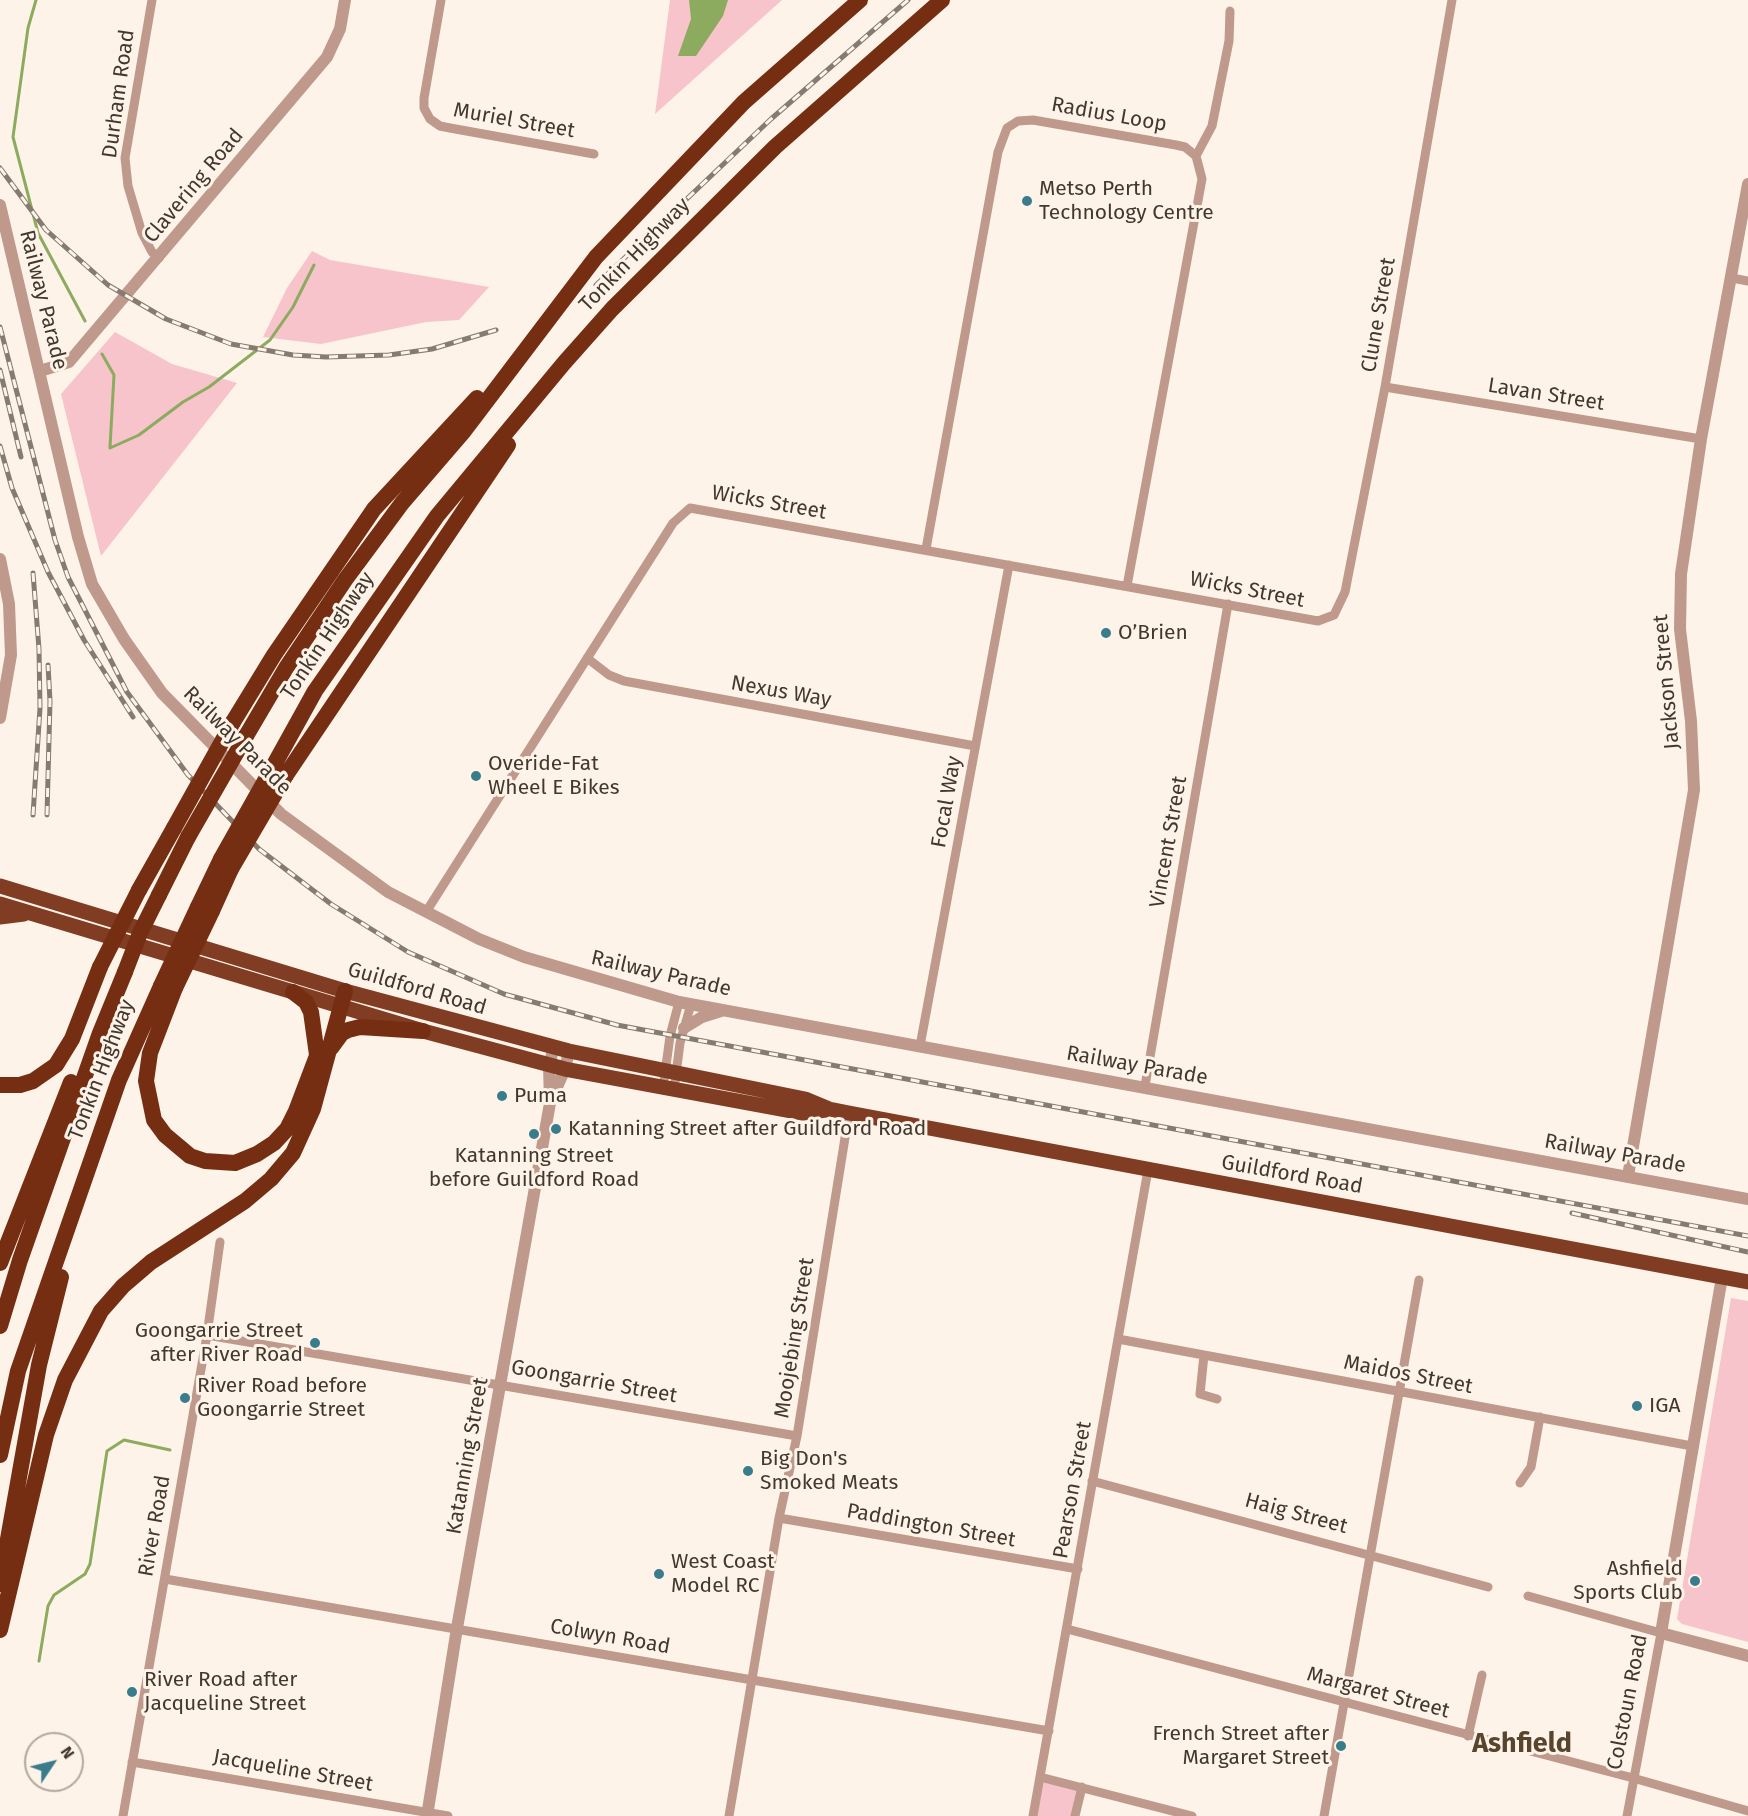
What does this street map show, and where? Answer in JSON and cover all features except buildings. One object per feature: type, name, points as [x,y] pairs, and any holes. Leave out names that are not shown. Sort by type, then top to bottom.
[{"type":"highway","name":"Tonkin Highway","points":[[0,1326],[20,1260],[100,1033],[159,895],[181,832],[246,736],[286,668],[345,580],[402,503],[464,431],[596,257],[744,102],[860,0]]},
{"type":"highway","name":"Tonkin Highway","points":[[0,1455],[18,1371],[119,1080],[168,987],[226,864],[280,770],[315,691],[436,516],[612,309],[775,147],[943,0]]},
{"type":"highway","points":[[0,1085],[20,1085],[33,1080],[56,1065],[72,1039],[100,967],[139,890],[181,832],[233,722],[274,655],[374,509],[530,342]]},
{"type":"highway","name":"Guildford Road","points":[[0,886],[338,997],[423,1031],[557,1067],[670,1081]]},
{"type":"highway","name":"Guildford Road","points":[[0,904],[27,914],[293,992],[338,997],[561,1049],[670,1081],[803,1113],[829,1109],[1748,1282]]},
{"type":"highway","points":[[0,917],[27,914]]},
{"type":"highway","points":[[168,987],[150,1053],[146,1081],[154,1120],[165,1135],[190,1156],[206,1161],[235,1162],[257,1154],[274,1143],[287,1129],[322,1054],[342,1033],[360,1028],[423,1031]]},
{"type":"highway","points":[[293,992],[306,1002],[311,1012],[322,1054]]},
{"type":"highway","points":[[0,1630],[46,1435],[65,1380],[101,1311],[123,1286],[151,1262],[245,1201],[271,1179],[293,1153],[313,1109],[322,1054],[338,997]]},
{"type":"highway","name":"Tonkin Highway","points":[[0,1263],[75,1070],[100,1033]]},
{"type":"highway","points":[[0,1584],[39,1365],[82,1185]]},
{"type":"street","name":"Durham Road","points":[[152,0],[125,158],[128,186],[142,233],[152,252],[159,258]]},
{"type":"street","name":"Clavering Road","points":[[40,371],[69,362],[327,57],[340,29],[345,0]]},
{"type":"street","name":"Muriel Street","points":[[441,0],[424,98],[424,108],[430,119],[440,126],[594,154]]},
{"type":"street","name":"Clune Street","points":[[1318,621],[1334,615],[1345,592],[1385,387],[1452,0]]},
{"type":"street","points":[[1127,586],[1202,185],[1202,173],[1196,156],[1212,126],[1229,40],[1230,11]]},
{"type":"street","name":"Radius Loop","points":[[926,549],[998,152],[1007,128],[1018,121],[1033,120],[1176,145],[1185,147],[1196,156]]},
{"type":"street","name":"Jackson Street","points":[[1628,1176],[1694,790],[1691,721],[1680,629],[1681,574],[1701,439],[1748,184]]},
{"type":"street","name":"Railway Parade","points":[[0,205],[78,537],[92,584],[124,639],[162,693],[281,814],[388,892],[479,939],[554,968],[685,1003],[1748,1199]]},
{"type":"street","points":[[1732,278],[1748,281]]},
{"type":"street","name":"Lavan Street","points":[[1385,387],[1701,439]]},
{"type":"street","name":"Wicks Street","points":[[426,912],[673,523],[690,508],[1318,621]]},
{"type":"street","points":[[0,558],[9,604],[11,655],[0,718]]},
{"type":"street","name":"Focal Way","points":[[921,1046],[1009,565]]},
{"type":"street","name":"Vincent Street","points":[[1145,1086],[1228,604]]},
{"type":"street","name":"Nexus Way","points":[[587,658],[609,675],[624,681],[975,746]]},
{"type":"street","points":[[670,1081],[684,1028],[685,1003]]},
{"type":"street","points":[[670,1081],[685,1003]]},
{"type":"street","points":[[684,1028],[702,1017],[725,1010]]},
{"type":"street","name":"Katanning Street","points":[[427,1814],[457,1628],[561,1049]]},
{"type":"street","name":"Moojebing Street","points":[[729,1816],[754,1680],[779,1518],[797,1436],[849,1113]]},
{"type":"street","name":"Pearson Street","points":[[1033,1816],[1148,1170]]},
{"type":"street","name":"River Road","points":[[123,1816],[207,1335],[220,1242]]},
{"type":"street","name":"Colstoun Road","points":[[1627,1816],[1722,1277]]},
{"type":"street","points":[[1324,1816],[1419,1280]]},
{"type":"street","name":"Goongarrie Street","points":[[207,1335],[797,1436]]},
{"type":"street","name":"Maidos Street","points":[[1118,1340],[1692,1446]]},
{"type":"street","points":[[1204,1355],[1200,1394],[1217,1400]]},
{"type":"street","points":[[1520,1483],[1531,1467],[1540,1417]]},
{"type":"street","name":"Haig Street","points":[[1092,1481],[1488,1587]]},
{"type":"street","name":"Paddington Street","points":[[779,1518],[1077,1569]]},
{"type":"street","name":"Colwyn Road","points":[[165,1579],[1049,1731]]},
{"type":"street","points":[[1528,1596],[1748,1656]]},
{"type":"street","name":"Margaret Street","points":[[1067,1629],[1633,1778],[1748,1811]]},
{"type":"street","points":[[1468,1736],[1482,1675]]},
{"type":"street","name":"Jacqueline Street","points":[[132,1762],[448,1816]]},
{"type":"street","points":[[1040,1777],[1192,1816]]},
{"type":"street","points":[[1076,1816],[1082,1786]]},
{"type":"shaded area","points":[[670,0],[782,0],[655,114]]},
{"type":"shaded area","points":[[689,0],[728,0],[723,16],[696,56],[678,56],[691,19]]},
{"type":"shaded area","points":[[312,251],[330,260],[489,287],[459,320],[426,322],[321,344],[263,337],[287,288]]},
{"type":"shaded area","points":[[115,332],[172,364],[237,383],[101,556],[61,394]]},
{"type":"shaded area","points":[[1731,1298],[1748,1301],[1748,1642],[1682,1624],[1677,1619]]},
{"type":"shaded area","points":[[1040,1777],[1082,1787],[1077,1816],[1033,1816]]},
{"type":"waterway","points":[[36,0],[28,28],[13,137],[38,233],[85,321]]},
{"type":"waterway","points":[[110,448],[139,435],[183,402],[209,387],[270,340],[293,307],[314,265]]},
{"type":"waterway","points":[[102,354],[114,375],[110,447]]},
{"type":"waterway","points":[[39,1661],[48,1606],[54,1595],[85,1574],[90,1564],[107,1451],[124,1440],[170,1450]]},
{"type":"railway","points":[[596,285],[771,119],[908,0]]},
{"type":"railway","points":[[0,168],[46,230],[108,285],[166,319],[231,344],[293,355],[326,357],[389,355],[432,349],[496,330]]},
{"type":"railway","points":[[0,327],[55,540],[68,577],[127,692],[188,775],[259,849],[331,904],[408,952],[504,994],[617,1025],[1748,1236]]},
{"type":"railway","points":[[0,370],[21,457]]},
{"type":"railway","points":[[0,446],[12,488],[48,572],[84,640],[133,717]]},
{"type":"railway","points":[[33,573],[39,649],[40,708],[33,815]]},
{"type":"railway","points":[[47,815],[50,701],[48,665]]},
{"type":"railway","points":[[1572,1213],[1748,1252]]},
{"type":"place","name":"Metso Perth Technology Centre","points":[[1027,201]]},
{"type":"place","name":"O’Brien","points":[[1106,633]]},
{"type":"place","name":"Overide-Fat Wheel E Bikes","points":[[476,776]]},
{"type":"place","name":"Puma","points":[[502,1096]]},
{"type":"place","name":"Katanning Street after Guildford Road","points":[[556,1129]]},
{"type":"place","name":"Katanning Street before Guildford Road","points":[[534,1134]]},
{"type":"place","name":"Goongarrie Street after River Road","points":[[315,1343]]},
{"type":"place","name":"River Road before Goongarrie Street","points":[[185,1398]]},
{"type":"place","name":"IGA","points":[[1637,1406]]},
{"type":"place","name":"Big Don's Smoked Meats","points":[[748,1471]]},
{"type":"place","name":"West Coast Model RC","points":[[659,1574]]},
{"type":"place","name":"Ashfield Sports Club","points":[[1695,1581]]},
{"type":"place","name":"River Road after Jacqueline Street","points":[[132,1692]]},
{"type":"place","name":"French Street after Margaret Street","points":[[1341,1746]]},
{"type":"district","name":"Ashfield","points":[[1522,1744]]}]
